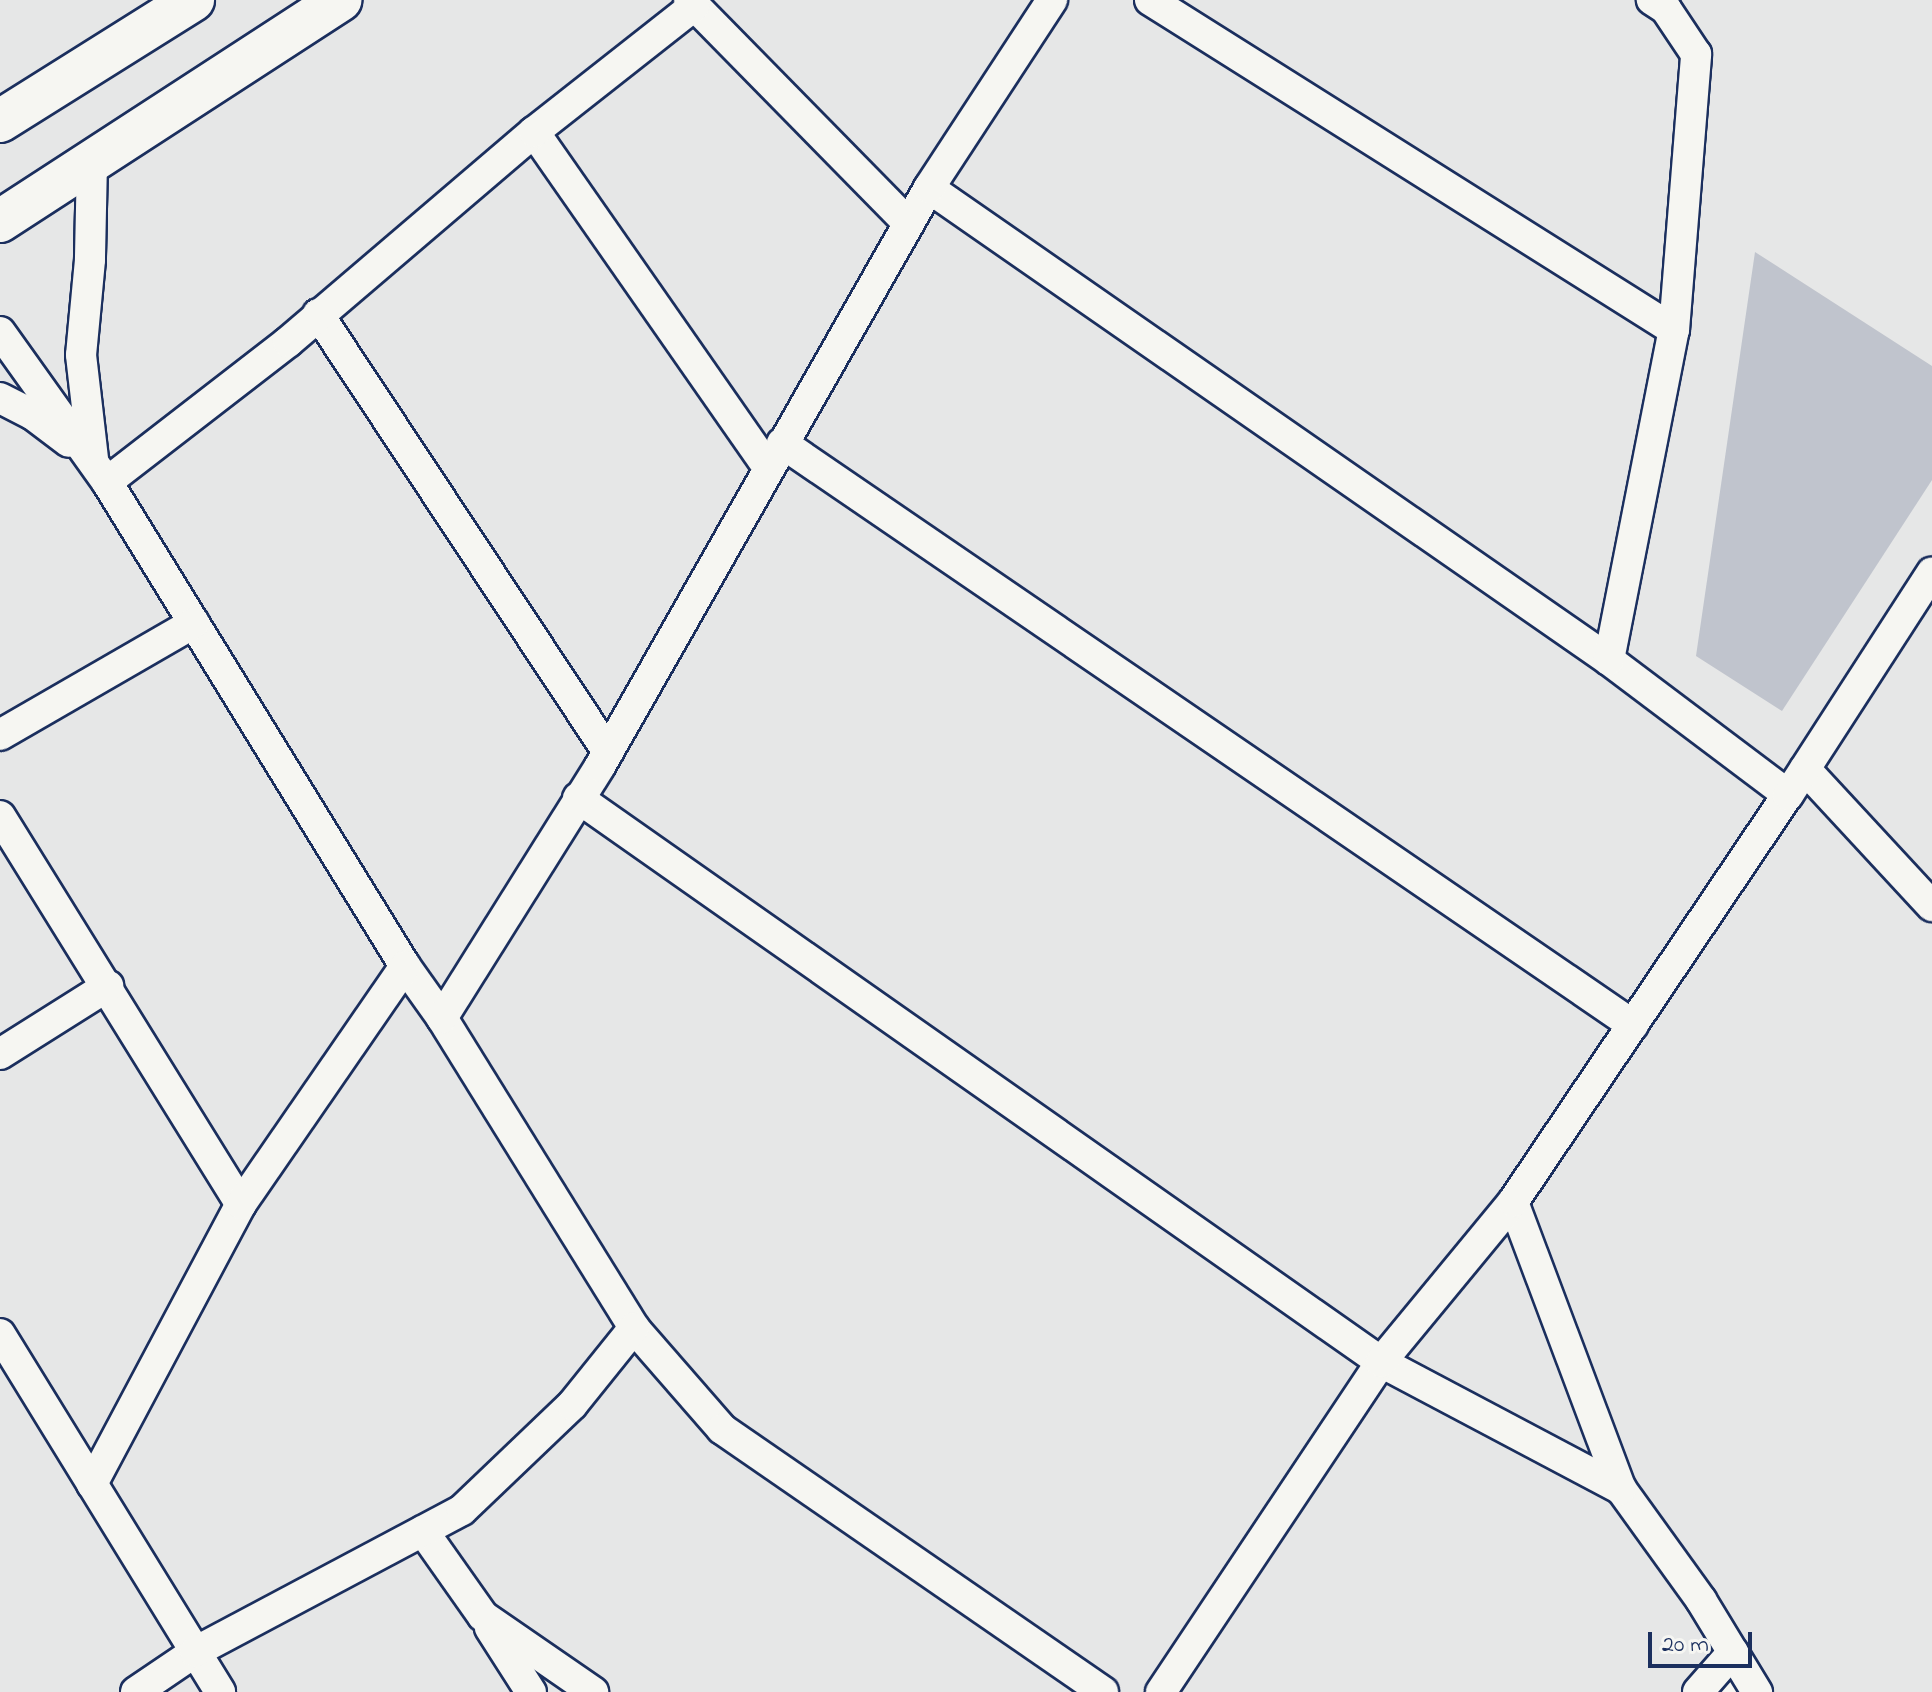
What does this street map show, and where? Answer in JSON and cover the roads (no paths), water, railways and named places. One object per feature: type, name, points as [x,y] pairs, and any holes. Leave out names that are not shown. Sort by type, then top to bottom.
[{"type":"main road","points":[[6,112],[193,0]]},
{"type":"main road","points":[[0,221],[340,0]]},
{"type":"street","points":[[442,1018],[608,752],[908,223],[1052,0]]},
{"type":"street","points":[[1150,0],[1674,330]]},
{"type":"street","points":[[1609,660],[1674,330],[1696,54],[1660,2]]},
{"type":"street","points":[[100,471],[288,342],[534,132],[692,3],[908,223]]},
{"type":"street","points":[[534,132],[775,455],[1633,1025]]},
{"type":"street","points":[[92,161],[90,260],[81,355],[100,471]]},
{"type":"street","points":[[929,188],[1609,660],[1788,795]]},
{"type":"street","points":[[318,314],[608,752]]},
{"type":"street","points":[[0,332],[100,471],[405,966],[442,1018],[634,1328],[722,1429],[1103,1692]]},
{"type":"street","points":[[0,398],[32,414],[100,471]]},
{"type":"street","points":[[1161,1692],[1381,1362],[1513,1202],[1788,795],[1932,572]]},
{"type":"street","points":[[0,735],[194,623]]},
{"type":"street","points":[[1805,769],[1932,906]]},
{"type":"street","points":[[578,798],[1381,1362],[1621,1489]]},
{"type":"street","points":[[0,816],[241,1204]]},
{"type":"street","points":[[92,1484],[241,1204],[405,966]]},
{"type":"street","points":[[0,1054],[108,986]]},
{"type":"street","points":[[1513,1202],[1621,1489],[1701,1600],[1757,1692]]},
{"type":"street","points":[[136,1692],[195,1652],[462,1510],[572,1405],[634,1328]]},
{"type":"street","points":[[0,1334],[220,1692]]},
{"type":"street","points":[[423,1531],[483,1616],[531,1692]]},
{"type":"street","points":[[483,1616],[593,1692]]},
{"type":"street","points":[[1698,1692],[1733,1652]]}]
